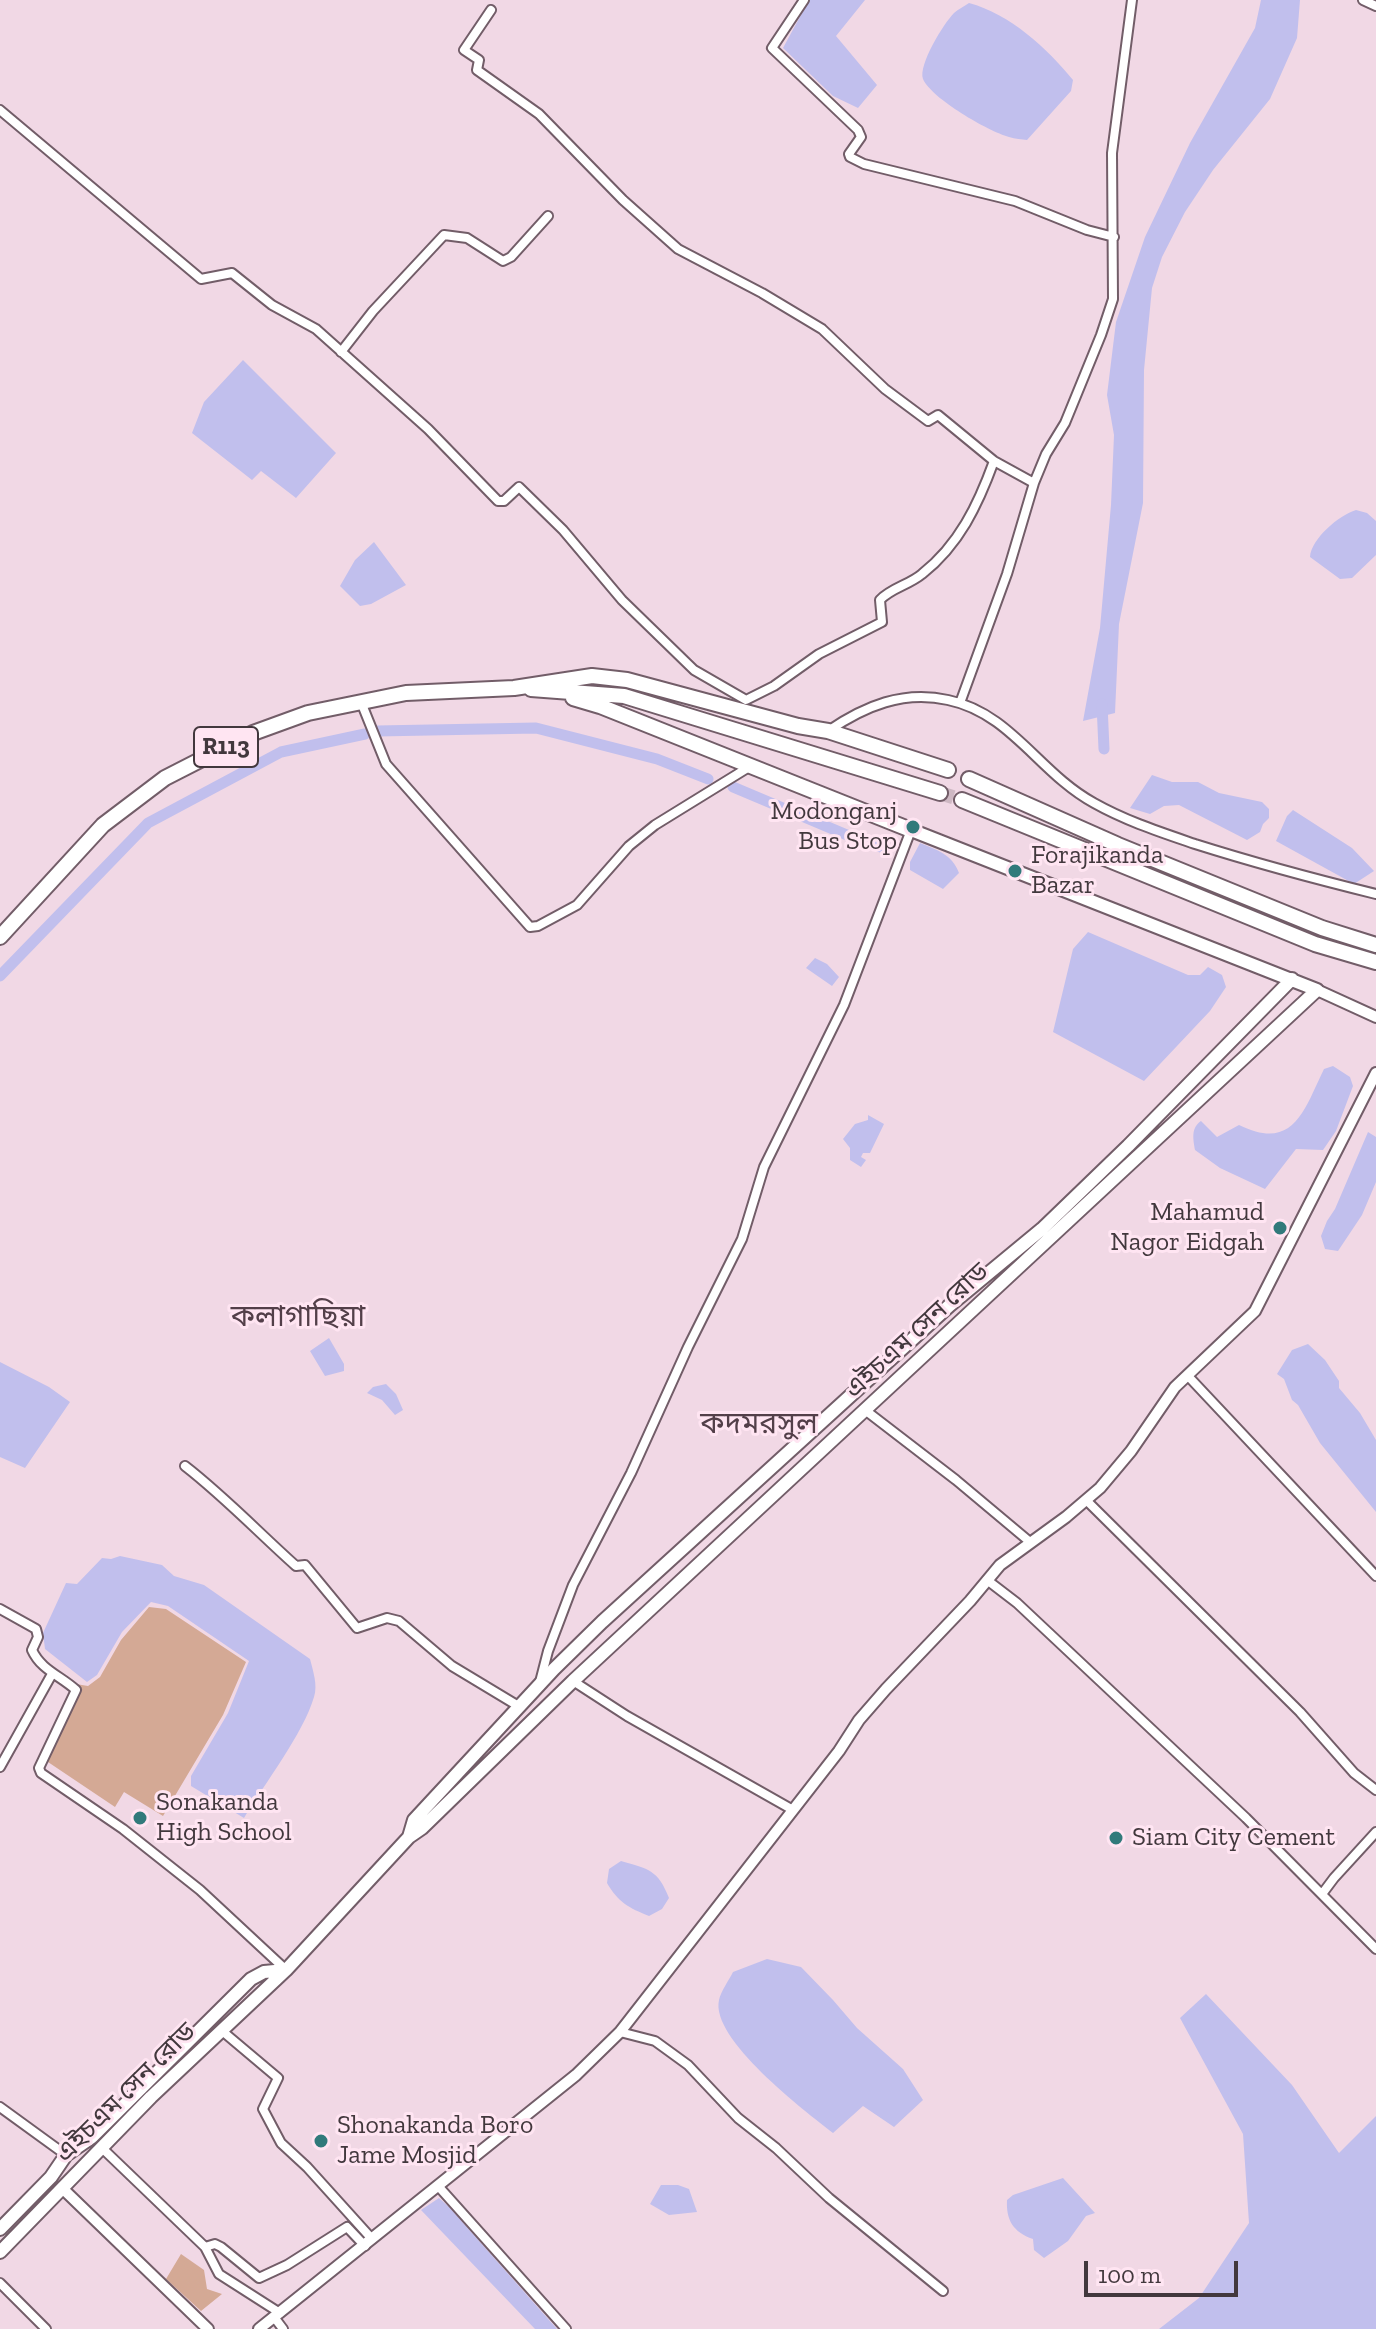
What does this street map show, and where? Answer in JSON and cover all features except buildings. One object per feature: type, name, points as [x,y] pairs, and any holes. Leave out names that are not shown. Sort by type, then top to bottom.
[{"type":"main road","name":"R113","points":[[514,688],[571,677],[627,680],[798,726],[828,731],[948,770]]},
{"type":"main road","name":"R113","points":[[0,937],[103,825],[165,778],[253,733],[308,713],[406,693],[514,688],[624,696],[940,793]]},
{"type":"main road","points":[[555,692],[600,706],[1317,990]]},
{"type":"main road","points":[[969,779],[1118,845],[1322,928],[1376,945]]},
{"type":"main road","points":[[962,800],[1315,944],[1376,962]]},
{"type":"main road","name":"এইচএম সেন রোড","points":[[409,1837],[414,1820],[602,1622],[831,1415],[848,1396],[950,1305],[1042,1229],[1292,979]]},
{"type":"main road","name":"এইচএম সেন রোড","points":[[0,2252],[221,2030],[286,1970],[409,1837],[1317,990]]},
{"type":"main road","points":[[535,1691],[545,1708]]},
{"type":"main road","name":"এইচএম সেন রোড","points":[[0,2229],[51,2177],[66,2155],[92,2137],[251,1979],[264,1972],[286,1970]]},
{"type":"street","points":[[804,0],[772,48],[861,134],[850,157],[864,164],[1015,201],[1087,230],[1114,237]]},
{"type":"street","points":[[960,703],[1007,574],[1034,483],[1046,454],[1065,423],[1113,299],[1112,153],[1132,0]]},
{"type":"street","points":[[1363,0],[1376,6]]},
{"type":"street","points":[[491,10],[464,50],[479,60],[477,70],[539,114],[643,219],[678,249],[822,329],[885,389],[928,421],[938,415],[994,461],[1034,483]]},
{"type":"street","points":[[0,110],[201,279],[232,273],[272,305],[316,329],[428,429],[498,501],[504,501],[519,487],[534,499],[622,600],[694,670],[746,700],[774,686],[819,654],[882,622],[880,600],[918,578],[938,561],[969,521],[994,461]]},
{"type":"street","points":[[341,352],[373,311],[444,235],[467,238],[503,261],[511,257],[548,216]]},
{"type":"street","points":[[828,731],[869,707],[899,697],[928,696],[971,706],[1004,725],[1033,757],[1065,785],[1119,816],[1258,864],[1376,894]]},
{"type":"street","points":[[361,701],[386,764],[530,927],[538,926],[577,905],[629,846],[655,825],[749,767]]},
{"type":"street","points":[[535,1691],[573,1585],[631,1473],[688,1347],[742,1239],[764,1167],[844,1005],[911,830]]},
{"type":"street","points":[[1317,990],[1376,1017]]},
{"type":"street","points":[[259,2329],[576,2075],[620,2032],[859,1720],[1000,1565],[1086,1500],[1121,1463],[1175,1387],[1255,1311],[1376,1073]]},
{"type":"street","points":[[1188,1376],[1376,1576]]},
{"type":"street","points":[[865,1410],[1030,1542]]},
{"type":"street","points":[[185,1466],[265,1534],[275,1549],[296,1566],[305,1565],[357,1628],[387,1618],[399,1621],[452,1666],[520,1707]]},
{"type":"street","points":[[1086,1500],[1300,1712],[1354,1773],[1376,1790]]},
{"type":"street","points":[[987,1580],[1017,1603],[1246,1818],[1376,1949]]},
{"type":"street","points":[[0,1609],[36,1629],[38,1637],[32,1650],[35,1657],[52,1674],[76,1690],[39,1768],[41,1773],[123,1829],[200,1890],[286,1970]]},
{"type":"street","points":[[0,1767],[52,1674]]},
{"type":"street","points":[[573,1681],[627,1716],[793,1810]]},
{"type":"street","points":[[1322,1894],[1376,1832]]},
{"type":"street","points":[[221,2030],[277,2077],[263,2111],[278,2138],[368,2242]]},
{"type":"street","points":[[620,2032],[655,2041],[688,2065],[738,2118],[776,2148],[829,2198],[943,2291]]},
{"type":"street","points":[[0,2107],[66,2155]]},
{"type":"street","points":[[102,2148],[205,2247],[219,2274],[277,2315],[283,2329]]},
{"type":"street","points":[[439,2187],[566,2329]]},
{"type":"street","points":[[62,2188],[208,2329]]},
{"type":"street","points":[[205,2247],[215,2244],[221,2247],[259,2278],[287,2265],[347,2227],[368,2242]]},
{"type":"street","points":[[0,2283],[46,2329]]},
{"type":"shaded area","points":[[149,1607],[166,1609],[246,1662],[223,1715],[163,1816],[124,1792],[115,1807],[42,1758],[76,1684],[88,1686],[100,1677],[121,1640]]},
{"type":"shaded area","points":[[181,2254],[204,2270],[207,2289],[222,2294],[201,2311],[166,2279]]},
{"type":"water","points":[[809,0],[865,0],[836,36],[877,85],[858,108],[833,96],[783,48]]},
{"type":"water","points":[[1261,0],[1300,0],[1297,38],[1270,99],[1213,170],[1185,212],[1162,257],[1152,288],[1144,370],[1143,503],[1119,624],[1115,713],[1083,721],[1100,628],[1111,505],[1114,435],[1107,395],[1116,322],[1145,237],[1190,143],[1255,28]]},
{"type":"water","points":[[969,3],[999,15],[1027,34],[1073,80],[1071,91],[1027,140],[1000,134],[975,121],[937,96],[923,79],[924,64],[938,35],[954,13]]},
{"type":"water","points":[[243,360],[336,453],[296,498],[261,471],[252,480],[192,433],[204,402]]},
{"type":"water","points":[[1356,510],[1367,513],[1376,521],[1376,555],[1352,578],[1340,579],[1310,557],[1315,543],[1327,529]]},
{"type":"water","points":[[374,542],[406,585],[371,604],[360,606],[340,586],[355,560]]},
{"type":"water","points":[[1152,775],[1172,782],[1198,782],[1219,793],[1262,802],[1269,809],[1269,818],[1260,832],[1247,840],[1179,805],[1164,806],[1150,814],[1130,808]]},
{"type":"water","points":[[1293,810],[1352,848],[1374,871],[1354,884],[1276,841]]},
{"type":"water","points":[[920,843],[943,854],[959,873],[943,889],[910,870],[910,862]]},
{"type":"water","points":[[1088,932],[1188,975],[1200,975],[1208,967],[1222,975],[1226,987],[1210,1011],[1144,1081],[1053,1032],[1073,949]]},
{"type":"water","points":[[815,958],[827,964],[839,977],[832,986],[806,968]]},
{"type":"water","points":[[1333,1066],[1350,1077],[1353,1086],[1336,1131],[1323,1150],[1296,1149],[1265,1189],[1220,1168],[1195,1150],[1194,1130],[1201,1121],[1217,1137],[1239,1125],[1258,1132],[1285,1130],[1303,1112],[1324,1069]]},
{"type":"water","points":[[868,1115],[884,1124],[870,1153],[863,1153],[861,1157],[866,1160],[861,1167],[850,1160],[850,1148],[843,1139],[855,1124],[868,1120]]},
{"type":"water","points":[[1368,1132],[1376,1137],[1376,1182],[1362,1215],[1338,1251],[1325,1249],[1321,1236]]},
{"type":"water","points":[[329,1338],[344,1364],[344,1371],[325,1376],[310,1351]]},
{"type":"water","points":[[1308,1344],[1325,1360],[1339,1381],[1339,1388],[1360,1413],[1376,1440],[1376,1512],[1320,1443],[1292,1400],[1284,1379],[1277,1374],[1292,1350]]},
{"type":"water","points":[[0,1362],[49,1387],[70,1402],[25,1468],[0,1457]]},
{"type":"water","points":[[386,1384],[396,1394],[403,1410],[395,1415],[382,1400],[367,1393],[373,1387]]},
{"type":"water","points":[[120,1556],[162,1565],[174,1576],[204,1585],[310,1659],[315,1688],[309,1711],[293,1742],[244,1818],[191,1786],[191,1776],[228,1713],[249,1661],[168,1606],[151,1602],[122,1632],[97,1675],[87,1682],[45,1649],[43,1633],[66,1583],[77,1584],[102,1558]]},
{"type":"water","points":[[621,1861],[646,1869],[656,1876],[669,1898],[662,1909],[649,1916],[615,1895],[607,1883],[609,1869]]},
{"type":"water","points":[[767,1959],[801,1967],[857,2028],[903,2069],[923,2100],[894,2127],[863,2106],[833,2133],[762,2073],[729,2034],[720,2016],[719,2000],[723,1989],[733,1972]]},
{"type":"water","points":[[1206,1994],[1292,2085],[1339,2153],[1376,2116],[1376,2329],[1159,2329],[1199,2298],[1249,2223],[1243,2134],[1180,2018]]},
{"type":"water","points":[[1063,2178],[1095,2213],[1086,2216],[1068,2241],[1044,2258],[1034,2250],[1033,2239],[1020,2233],[1012,2224],[1007,2200],[1013,2195]]},
{"type":"water","points":[[661,2185],[678,2185],[689,2189],[697,2212],[669,2215],[650,2204]]},
{"type":"water","points":[[439,2198],[557,2329],[535,2329],[421,2210]]},
{"type":"waterway","points":[[1102,704],[1104,749]]},
{"type":"waterway","points":[[377,731],[536,728],[657,759],[708,779]]},
{"type":"waterway","points":[[0,976],[148,823],[281,752],[365,734]]},
{"type":"waterway","points":[[733,787],[884,848]]},
{"type":"tunnel","points":[[940,793],[962,800]]},
{"type":"place","name":"Modonganj Bus Stop","points":[[913,827]]},
{"type":"place","name":"Forajikanda Bazar","points":[[1015,871]]},
{"type":"place","name":"Mahamud Nagor Eidgah","points":[[1280,1228]]},
{"type":"place","name":"Sonakanda High School","points":[[140,1818]]},
{"type":"place","name":"Siam City Cement","points":[[1116,1838]]},
{"type":"place","name":"Shonakanda Boro Jame Mosjid","points":[[321,2141]]},
{"type":"district","name":"কলাগাছিয়া","points":[[298,1317]]},
{"type":"district","name":"কদমরসুল","points":[[759,1424]]}]
